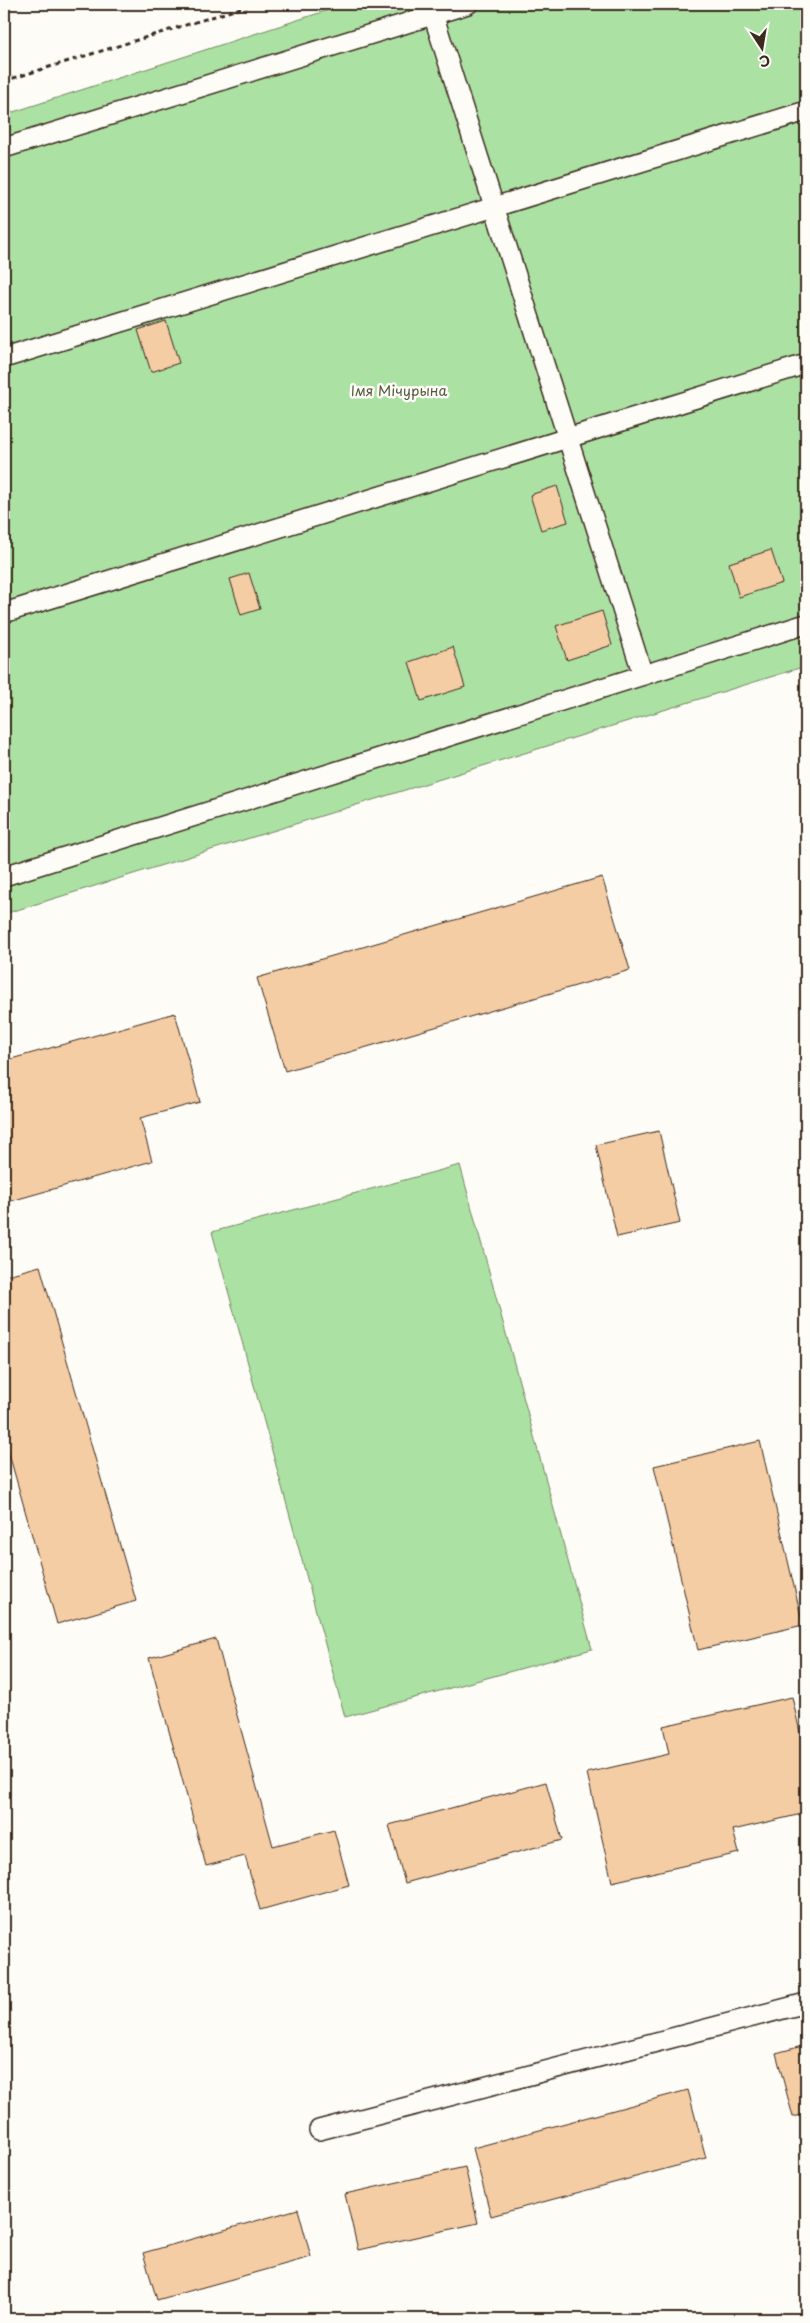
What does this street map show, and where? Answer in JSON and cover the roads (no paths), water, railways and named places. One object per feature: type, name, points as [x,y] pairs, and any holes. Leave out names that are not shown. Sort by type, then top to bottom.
[{"type":"lane","points":[[4,148],[468,4]]},
{"type":"lane","points":[[433,14],[643,675]]},
{"type":"lane","points":[[4,358],[806,112]]},
{"type":"lane","points":[[4,613],[806,364]]},
{"type":"lane","points":[[4,876],[806,624]]},
{"type":"lane","points":[[320,2130],[806,2003]]},
{"type":"park label","name":"Імя Мічурына","points":[[399,390]]}]
